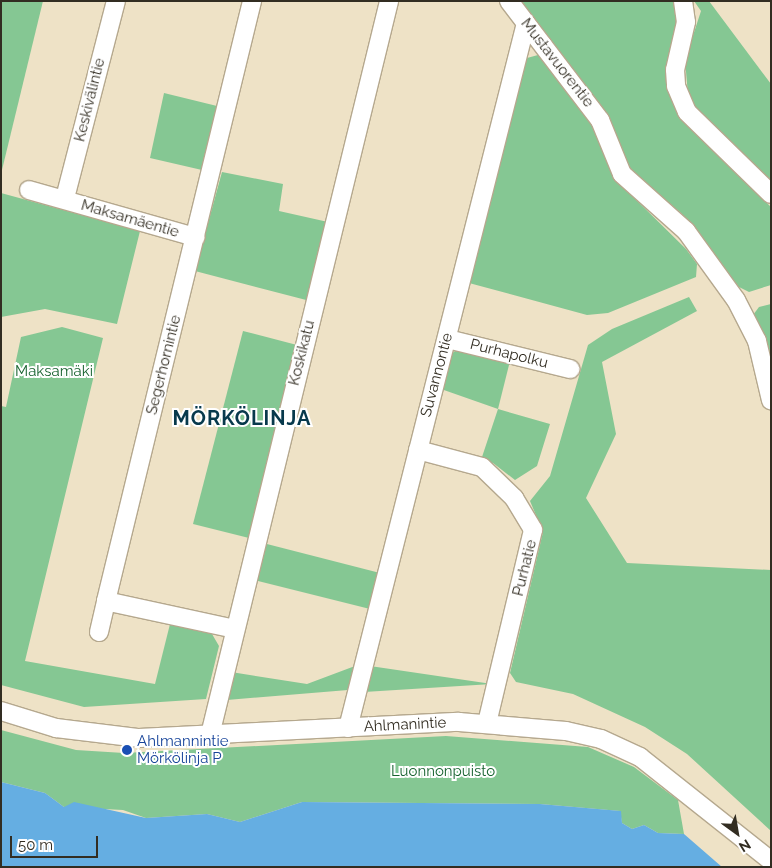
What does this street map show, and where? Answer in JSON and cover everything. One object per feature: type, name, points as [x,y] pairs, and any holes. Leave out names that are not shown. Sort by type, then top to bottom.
[{"type":"street","name":"Keskivälintie","points":[[65,198],[116,1]]},
{"type":"street","name":"Segerhornintie","points":[[99,632],[252,1]]},
{"type":"street","name":"Koskikatu","points":[[210,735],[389,1]]},
{"type":"street","name":"Mustavuorentie","points":[[510,1],[575,82],[600,120],[622,174],[686,231],[736,300],[757,341],[771,400]]},
{"type":"street","points":[[683,1],[686,22],[674,70],[676,86],[687,112],[771,194]]},
{"type":"street","name":"Suvannontie","points":[[348,728],[526,23]]},
{"type":"street","name":"Maksamäentie","points":[[29,190],[65,198],[80,207],[195,238]]},
{"type":"street","name":"Purhapolku","points":[[447,339],[570,369]]},
{"type":"street","name":"Purhatie","points":[[418,450],[482,467],[514,498],[533,530],[488,722]]},
{"type":"street","points":[[106,601],[235,629]]},
{"type":"street","name":"Ahlmanintie","points":[[1,711],[96,735],[210,735],[488,722],[566,731],[601,739],[640,757],[771,861]]},
{"type":"green space","points":[[1,1],[43,1],[1,174]]},
{"type":"green space","points":[[521,1],[674,1],[678,23],[668,57],[668,85],[698,136],[771,207],[771,285],[749,292],[739,287],[681,213],[626,167],[600,106]]},
{"type":"green space","points":[[694,1],[709,1],[771,84],[771,182],[697,110],[688,95],[685,60],[701,11]]},
{"type":"green space","points":[[538,55],[594,128],[618,182],[686,249],[697,264],[696,277],[608,313],[587,315],[469,283],[527,58]]},
{"type":"green space","points":[[164,93],[217,106],[202,170],[150,158]]},
{"type":"green space","points":[[222,172],[283,184],[279,211],[328,222],[310,301],[195,271]]},
{"type":"green space","points":[[1,193],[140,231],[117,324],[45,309],[1,317]]},
{"type":"green space","points":[[689,297],[697,311],[602,362],[616,434],[586,498],[627,563],[771,570],[771,831],[687,754],[645,727],[573,694],[516,682],[510,673],[543,532],[530,501],[550,476],[588,345],[612,329]]},
{"type":"green space","points":[[771,304],[771,367],[753,315],[759,307]]},
{"type":"green space","name":"Maksamäki","points":[[62,327],[103,338],[25,661],[155,684],[170,624],[212,634],[219,646],[206,699],[84,707],[1,685],[1,406],[6,407],[21,337]]},
{"type":"green space","points":[[243,331],[297,345],[249,538],[193,524]]},
{"type":"green space","points":[[455,351],[510,361],[498,409],[441,389],[449,356]]},
{"type":"green space","points":[[498,409],[550,424],[537,466],[515,480],[493,463],[481,460]]},
{"type":"green space","points":[[263,543],[380,573],[370,609],[254,580]]},
{"type":"green space","points":[[355,666],[348,690],[227,700],[231,672],[307,684]]},
{"type":"green space","points":[[370,666],[492,684],[364,692]]},
{"type":"green space","name":"Luonnonpuisto","points":[[1,730],[76,750],[124,753],[446,736],[588,747],[634,767],[678,800],[684,834],[658,833],[644,825],[632,829],[622,823],[620,811],[540,804],[302,802],[240,822],[207,814],[146,818],[123,810],[64,807],[45,793],[1,782]]},
{"type":"water","points":[[1,782],[45,793],[64,807],[74,802],[146,818],[207,814],[240,822],[302,802],[540,804],[621,811],[622,823],[632,829],[644,825],[658,833],[684,834],[722,867],[1,867]]},
{"type":"place","name":"Ahlmannintie Mörkölinja P","points":[[127,750]]},
{"type":"district","name":"MÖRKÖLINJA","points":[[242,418]]}]
